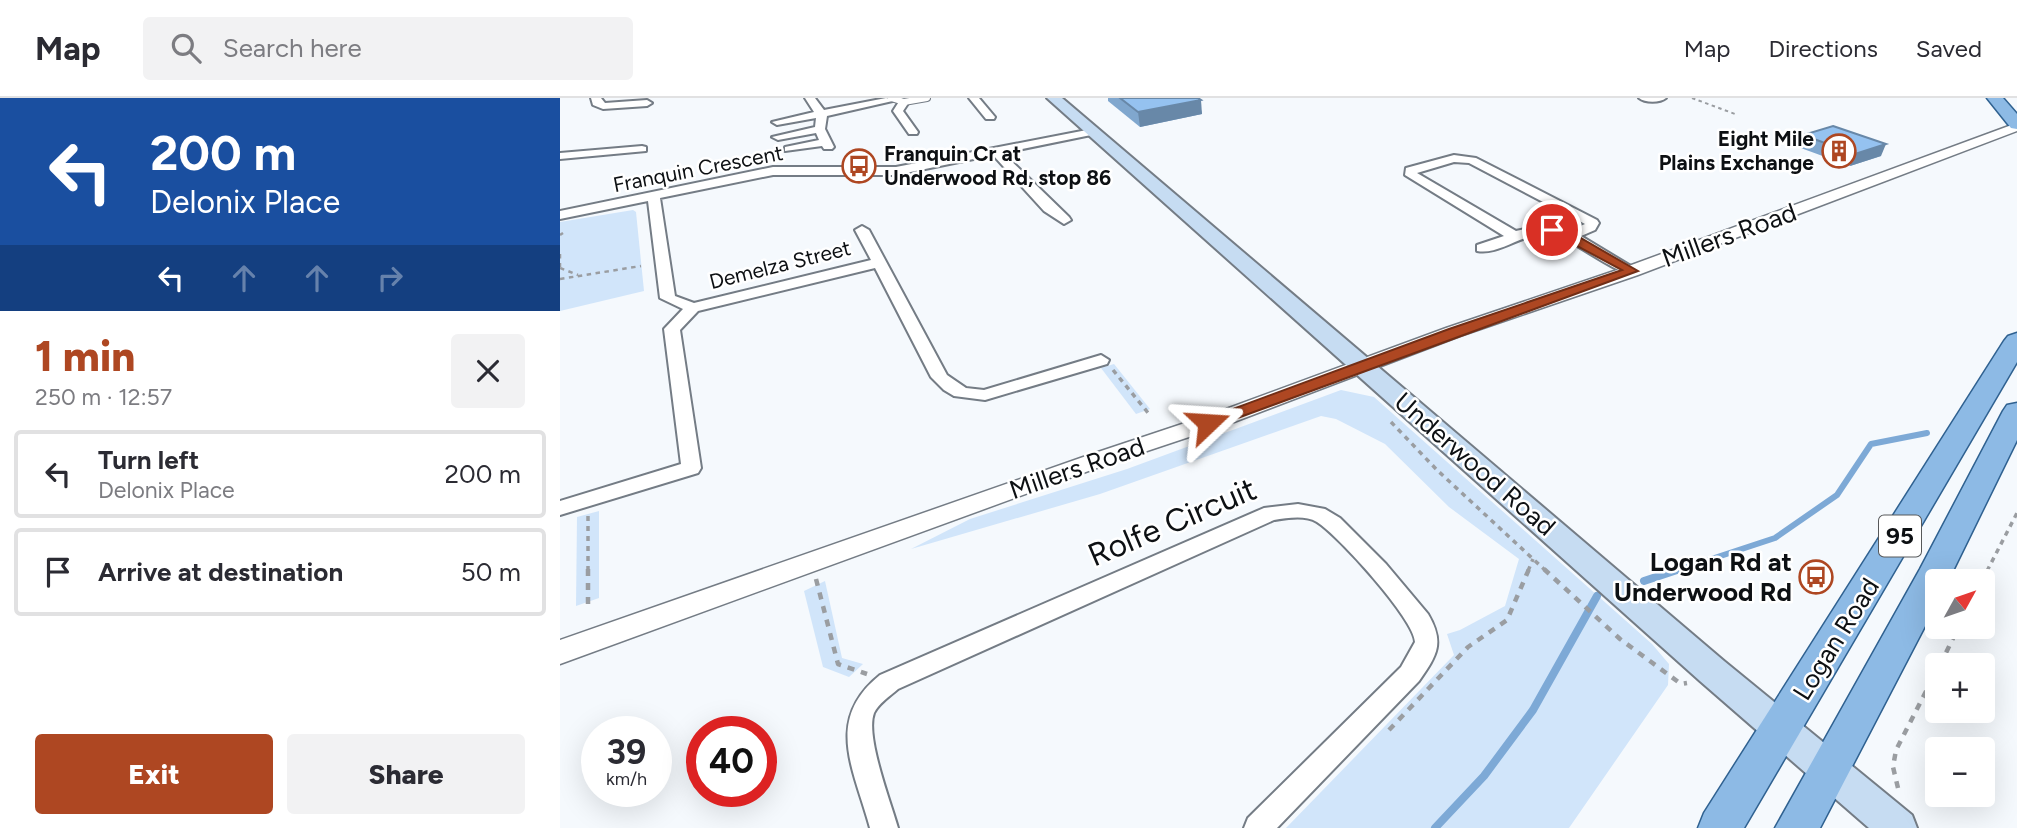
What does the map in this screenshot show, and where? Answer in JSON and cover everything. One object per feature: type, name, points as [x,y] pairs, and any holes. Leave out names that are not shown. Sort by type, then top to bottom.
[{"type":"main road","name":"Underwood Road","points":[[1054,98],[1780,729],[1898,828]]},
{"type":"main road","points":[[1995,98],[2017,125]]},
{"type":"main road","points":[[2010,98],[2017,105]]},
{"type":"main road","name":"Logan Road","points":[[1720,828],[2017,341]]},
{"type":"main road","name":"Logan Road","points":[[1797,828],[1975,498],[2017,411]]},
{"type":"street","points":[[596,98],[597,103],[603,106],[656,102]]},
{"type":"street","points":[[789,149],[827,145],[820,129],[822,115],[810,98]]},
{"type":"street","points":[[974,98],[990,117]]},
{"type":"street","points":[[1644,98],[1661,98]]},
{"type":"street","points":[[777,122],[892,99]]},
{"type":"street","points":[[904,102],[898,111],[913,132]]},
{"type":"street","name":"Millers Road","points":[[560,652],[1632,271],[1988,140],[2017,125]]},
{"type":"street","points":[[778,137],[820,129]]},
{"type":"street","name":"Franquin Crescent","points":[[560,215],[772,172],[896,171],[1092,132]]},
{"type":"street","name":"Millers Road","points":[[1988,140],[2017,140]]},
{"type":"street","points":[[560,156],[642,149]]},
{"type":"street","points":[[996,152],[1048,208],[1064,219]]},
{"type":"street","points":[[1517,237],[1409,172],[1454,158],[1472,160],[1592,223],[1590,227],[1569,236]]},
{"type":"street","points":[[560,508],[691,468],[672,329],[693,308],[668,298],[654,197]]},
{"type":"street","points":[[862,229],[877,262],[940,377],[951,390],[967,396],[985,395],[1101,360]]},
{"type":"street","points":[[1482,248],[1539,230],[1552,230],[1569,236],[1632,271]]},
{"type":"street","name":"Demelza Street","points":[[693,308],[877,262]]},
{"type":"street","name":"Rolfe Circuit","points":[[884,828],[859,732],[861,713],[872,696],[889,682],[1271,513],[1298,509],[1322,516],[1339,526],[1426,631],[1426,651],[1410,674],[1258,828]]},
{"type":"lane","points":[[892,99],[904,102],[927,98]]},
{"type":"path","points":[[1692,98],[1735,114]]},
{"type":"path","points":[[560,254],[560,268],[581,276]]},
{"type":"path","points":[[560,279],[641,266]]},
{"type":"path","points":[[1101,360],[1116,372],[1149,414]]},
{"type":"path","points":[[1390,422],[1437,470],[1634,652],[1661,667],[1681,684],[1692,682]]},
{"type":"path","points":[[587,500],[588,606]]},
{"type":"path","points":[[1988,569],[2017,513]]},
{"type":"path","points":[[812,564],[838,664],[889,682]]},
{"type":"path","points":[[1898,788],[1893,767],[1896,750],[1925,693]]},
{"type":"shaded area","points":[[633,210],[636,212],[644,291],[560,311],[560,222]]},
{"type":"shaded area","points":[[1114,364],[1150,409],[1136,414],[1101,368]]},
{"type":"shaded area","points":[[1341,390],[1374,397],[1652,644],[1669,664],[1668,685],[1569,828],[1286,828],[1454,655],[1447,634],[1505,606],[1519,559],[1449,507],[1385,444],[1336,419],[1321,416],[1100,494],[911,549],[970,519],[1127,469]]},
{"type":"shaded area","points":[[599,511],[599,598],[576,606],[577,517]]},
{"type":"shaded area","points":[[825,581],[842,658],[863,664],[849,677],[823,667],[804,591]]},
{"type":"building","points":[[1120,98],[1198,98],[1201,100],[1138,112]]},
{"type":"building","points":[[1833,126],[1886,144],[1855,154],[1803,135]]},
{"type":"waterway","points":[[1675,571],[1775,538],[1837,495],[1871,444],[1927,433]]},
{"type":"waterway","points":[[1644,581],[1680,569]]},
{"type":"waterway","points":[[1435,828],[1484,776],[1533,710],[1597,596]]},
{"type":"place","name":"Eight Mile Plains Exchange","points":[[1839,151]]},
{"type":"place","name":"Franquin Cr at Underwood Rd, stop 86","points":[[859,166]]},
{"type":"place","name":"Logan Rd at Underwood Rd","points":[[1816,577]]},
{"type":"route","points":[[1208,423],[1454,332],[1632,271],[1569,236],[1552,230]]}]
